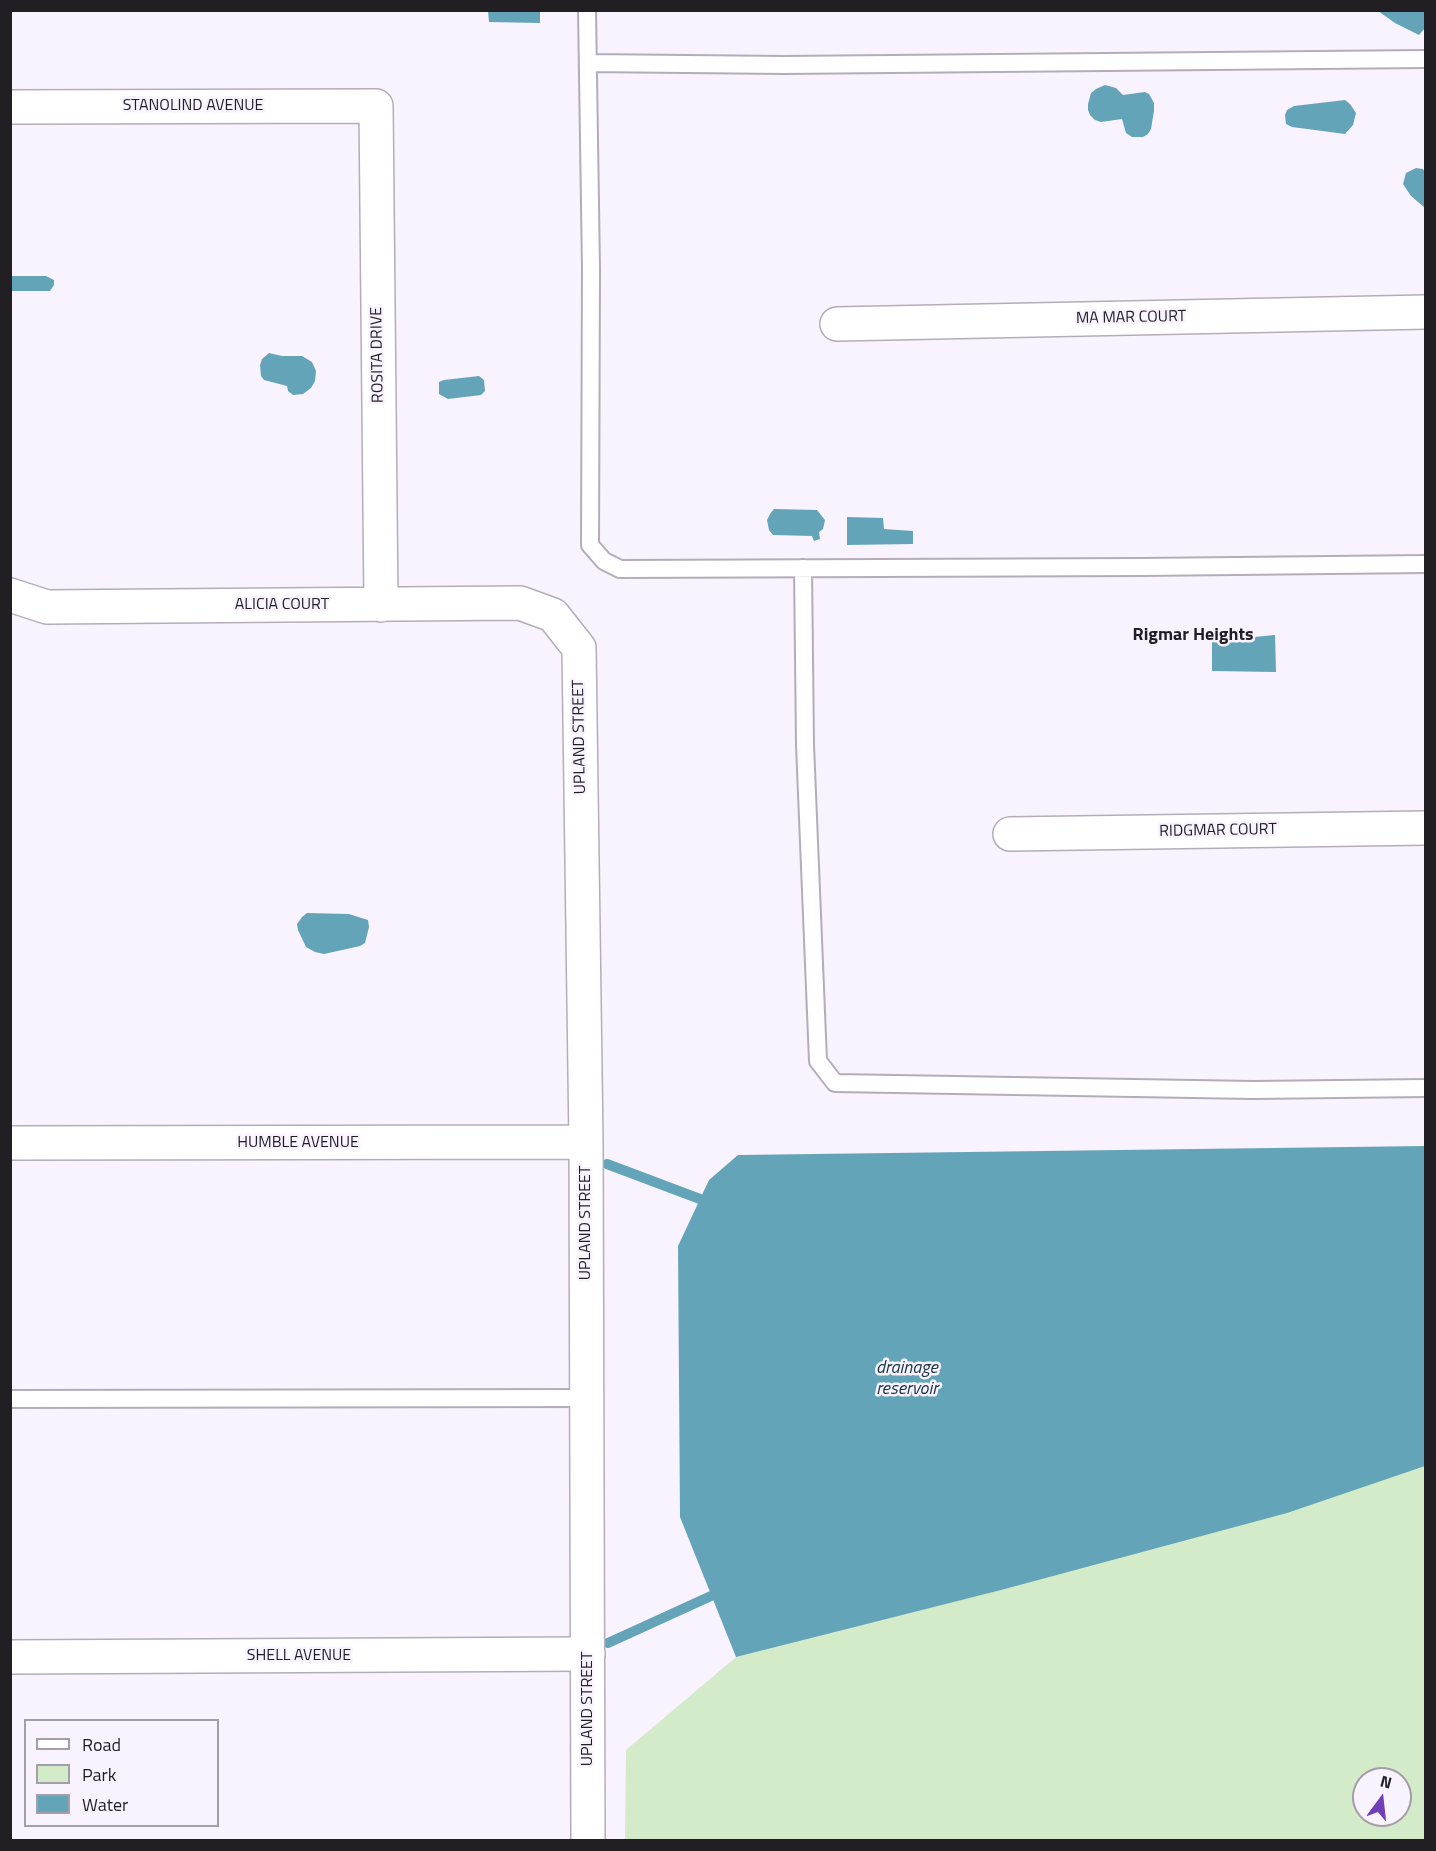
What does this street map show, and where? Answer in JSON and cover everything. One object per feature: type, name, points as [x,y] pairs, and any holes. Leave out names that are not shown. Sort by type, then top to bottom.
[{"type":"street","name":"STANOLIND AVENUE","points":[[10,106],[376,106]]},
{"type":"street","name":"ROSITA DRIVE","points":[[376,106],[381,605]]},
{"type":"street","name":"MA MAR COURT","points":[[837,324],[1425,312]]},
{"type":"street","name":"ALICIA COURT","points":[[10,595],[47,607],[520,603],[553,615]]},
{"type":"street","name":"UPLAND STREET","points":[[553,615],[579,648],[586,1142],[588,1840]]},
{"type":"street","name":"RIDGMAR COURT","points":[[1010,834],[1425,828]]},
{"type":"street","name":"HUMBLE AVENUE","points":[[10,1143],[586,1142]]},
{"type":"street","name":"SHELL AVENUE","points":[[10,1657],[588,1654]]},
{"type":"lane","points":[[586,10],[591,269],[590,545],[604,561],[620,569],[1425,564]]},
{"type":"lane","points":[[588,63],[784,65],[1425,59]]},
{"type":"lane","points":[[804,568],[805,745],[818,1061],[834,1083],[1253,1090],[1425,1088]]},
{"type":"lane","points":[[10,1399],[587,1398]]},
{"type":"green space","points":[[1425,1458],[1425,1840],[625,1840],[626,1750],[736,1657]]},
{"type":"water","points":[[488,11],[540,11],[540,23],[489,22]]},
{"type":"water","points":[[1378,11],[1424,11],[1425,28],[1419,35]]},
{"type":"water","points":[[1105,85],[1116,88],[1123,95],[1145,92],[1149,94],[1154,103],[1154,111],[1148,134],[1143,137],[1132,137],[1126,133],[1122,119],[1101,122],[1090,115],[1088,104],[1091,93]]},
{"type":"water","points":[[1345,100],[1356,113],[1353,125],[1345,134],[1292,127],[1286,124],[1287,110],[1294,106]]},
{"type":"water","points":[[1416,168],[1423,169],[1425,172],[1425,208],[1411,196],[1403,184],[1406,173]]},
{"type":"water","points":[[10,276],[46,276],[54,280],[54,285],[50,291],[11,291]]},
{"type":"water","points":[[269,353],[282,356],[302,356],[312,362],[316,371],[315,381],[311,388],[303,394],[293,395],[288,391],[287,386],[264,380],[261,376],[260,365],[262,359]]},
{"type":"water","points":[[479,376],[484,380],[485,391],[481,395],[448,399],[439,394],[439,382]]},
{"type":"water","points":[[774,509],[817,510],[825,520],[823,529],[819,532],[820,539],[814,541],[812,536],[773,535],[769,530],[767,520]]},
{"type":"water","points":[[847,517],[883,518],[884,529],[913,531],[913,544],[847,545]]},
{"type":"water","points":[[1275,635],[1276,672],[1212,671],[1212,641]]},
{"type":"water","points":[[307,913],[349,914],[368,920],[369,927],[365,943],[324,954],[315,952],[306,947],[298,930],[297,924]]},
{"type":"water","name":"drainage reservoir","points":[[1425,1146],[1425,1466],[1287,1513],[1001,1590],[736,1657],[680,1517],[678,1246],[709,1180],[738,1155]]},
{"type":"waterway","points":[[607,1164],[700,1199]]},
{"type":"waterway","points":[[608,1643],[711,1596]]},
{"type":"district","name":"Rigmar Heights","points":[[1193,636]]}]
